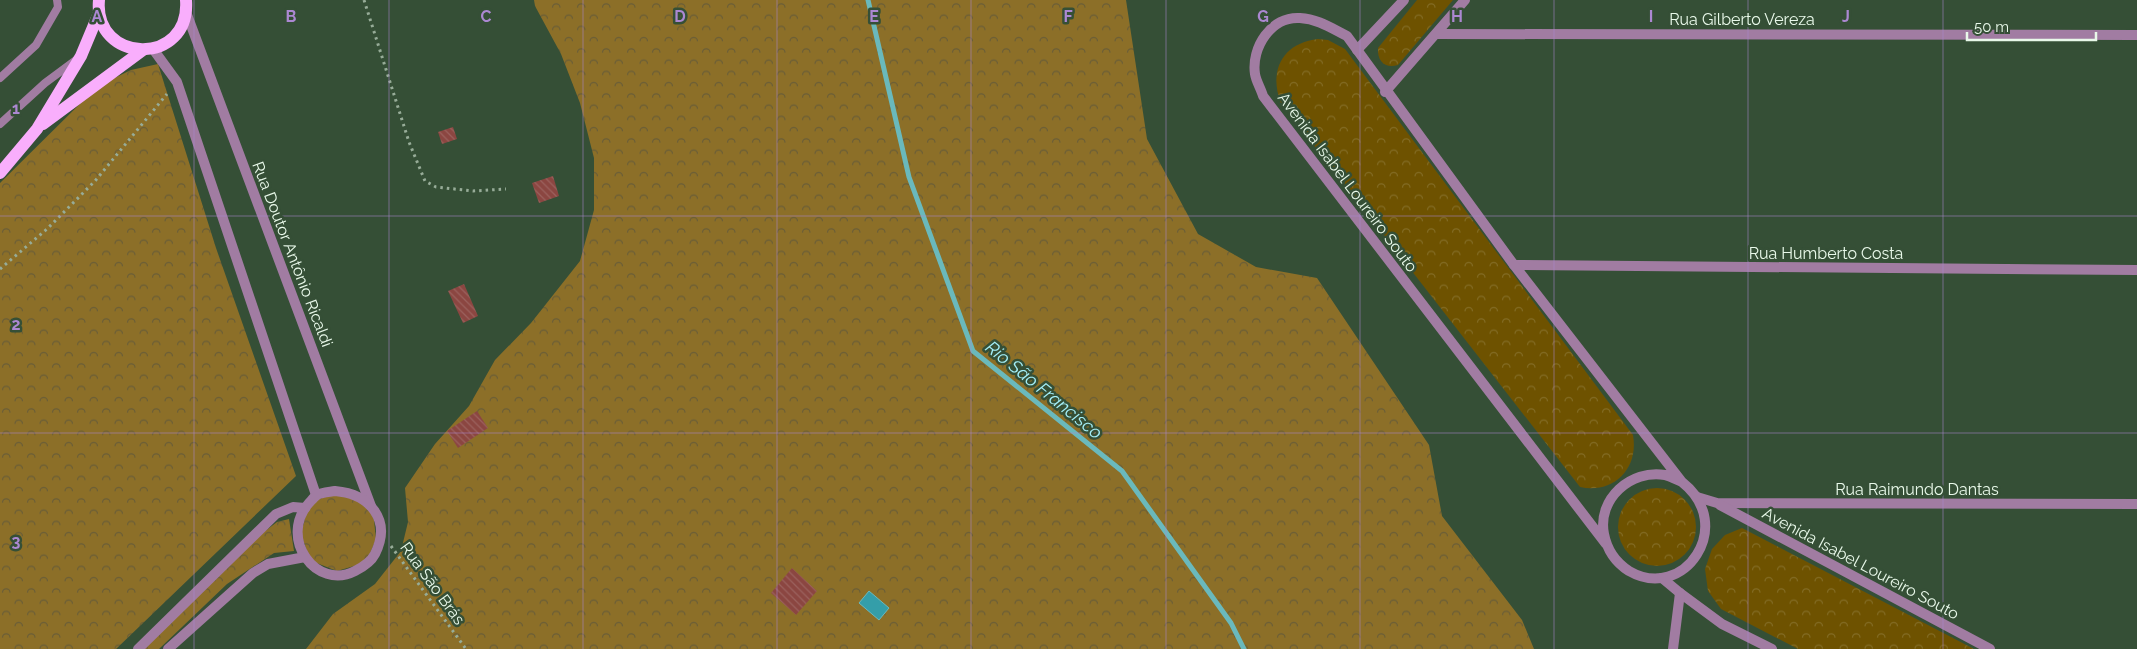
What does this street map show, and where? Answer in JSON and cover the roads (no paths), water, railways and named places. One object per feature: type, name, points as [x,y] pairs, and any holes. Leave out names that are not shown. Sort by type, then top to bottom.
[{"type":"main road","points":[[99,6],[103,25],[110,35],[119,43],[131,49],[148,50]]},
{"type":"main road","points":[[0,173],[37,129],[81,56],[99,6]]},
{"type":"main road","points":[[37,129],[148,50],[172,39],[184,22],[186,6]]},
{"type":"street","points":[[1357,50],[1404,0]]},
{"type":"street","points":[[1385,92],[1465,0]]},
{"type":"street","name":"Rua Doutor Antônio Ricaldi","points":[[186,6],[371,506]]},
{"type":"street","name":"Avenida Isabel Loureiro Souto","points":[[1299,18],[1321,22],[1346,36],[1385,92],[1514,265],[1682,482],[1697,497],[1705,513],[1706,530],[1702,547],[1692,562],[1678,572],[1662,578],[1648,578],[1634,574],[1622,567],[1613,557],[1606,544],[1264,96],[1255,74],[1256,49],[1268,32],[1284,19],[1299,18]]},
{"type":"street","name":"Rua Gilberto Vereza","points":[[1437,34],[2137,35]]},
{"type":"street","points":[[148,50],[177,82],[316,495]]},
{"type":"street","name":"Rua Humberto Costa","points":[[1514,265],[2137,270]]},
{"type":"street","name":"Avenida Isabel Loureiro Souto","points":[[1606,544],[1602,526],[1606,508],[1615,492],[1629,480],[1647,474],[1665,475],[1682,482]]},
{"type":"street","points":[[335,491],[349,492],[361,497],[371,506],[378,518],[381,531],[374,557],[364,566],[352,573],[339,575],[326,573],[314,566],[305,557],[299,546],[298,524],[305,508],[316,495],[335,491]]},
{"type":"street","name":"Rua Raimundo Dantas","points":[[1697,497],[1717,503],[2137,504]]},
{"type":"street","name":"Avenida Isabel Loureiro Souto","points":[[1717,503],[1990,649]]},
{"type":"street","points":[[138,649],[276,514],[293,506],[305,508]]},
{"type":"street","points":[[168,649],[252,573],[268,564],[305,557]]},
{"type":"street","points":[[1662,578],[1722,624],[1772,649]]},
{"type":"street","points":[[1673,649],[1680,593]]},
{"type":"lane","points":[[0,78],[36,45],[58,8],[57,0]]},
{"type":"lane","points":[[0,124],[45,82],[81,56]]},
{"type":"water","points":[[869,591],[889,608],[879,620],[859,603]]},
{"type":"waterway","name":"Rio São Francisco","points":[[868,0],[909,177],[973,351],[1122,471],[1231,623],[1244,649]]}]
